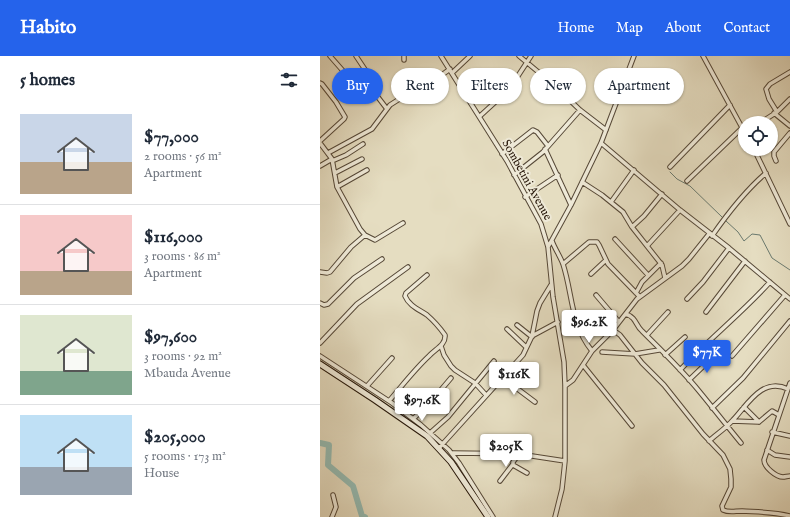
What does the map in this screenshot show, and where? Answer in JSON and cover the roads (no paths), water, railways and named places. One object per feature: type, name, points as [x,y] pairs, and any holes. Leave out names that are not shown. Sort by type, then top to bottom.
[{"type":"street","points":[[330,56],[340,68]]},
{"type":"street","points":[[356,56],[364,68]]},
{"type":"street","name":"Sombetini Avenue","points":[[441,56],[480,116],[514,175],[541,224],[548,247],[564,362],[565,386],[565,461],[561,493],[555,517]]},
{"type":"street","points":[[328,153],[374,128],[387,109],[401,98],[431,84],[470,56]]},
{"type":"street","points":[[519,56],[554,85],[580,110],[606,130]]},
{"type":"street","points":[[480,116],[504,94],[531,56]]},
{"type":"street","points":[[548,247],[571,205],[601,143],[634,56]]},
{"type":"street","points":[[702,56],[738,120]]},
{"type":"street","points":[[790,72],[770,84],[766,90],[776,112],[790,126]]},
{"type":"street","points":[[320,83],[336,102],[344,116],[344,119],[320,142],[332,160],[338,187],[360,229],[365,235],[375,240],[403,223]]},
{"type":"street","points":[[770,116],[790,99]]},
{"type":"street","points":[[383,104],[387,109]]},
{"type":"street","points":[[670,167],[730,105]]},
{"type":"street","points":[[514,175],[546,148],[580,110]]},
{"type":"street","points":[[502,154],[533,130],[546,148],[571,205]]},
{"type":"street","points":[[687,181],[738,132]]},
{"type":"street","points":[[776,161],[774,152],[790,133]]},
{"type":"street","points":[[601,143],[680,210],[729,248],[790,299]]},
{"type":"street","points":[[320,166],[346,155],[363,144]]},
{"type":"street","points":[[758,156],[790,224]]},
{"type":"street","points":[[334,173],[362,159]]},
{"type":"street","points":[[338,187],[368,170]]},
{"type":"street","points":[[611,202],[634,170]]},
{"type":"street","points":[[638,295],[684,264],[711,235],[731,209],[755,182],[766,173]]},
{"type":"street","points":[[525,197],[558,175]]},
{"type":"street","points":[[582,182],[623,212],[632,227],[661,263],[664,278]]},
{"type":"street","points":[[632,227],[644,216],[662,194]]},
{"type":"street","points":[[647,246],[680,210]]},
{"type":"street","points":[[320,272],[330,272],[351,247],[365,235]]},
{"type":"street","points":[[615,239],[648,275]]},
{"type":"street","points":[[552,241],[563,264],[574,316],[582,336],[592,351]]},
{"type":"street","points":[[563,264],[592,242],[597,242],[606,260],[638,295]]},
{"type":"street","points":[[687,299],[703,282],[729,248]]},
{"type":"street","points":[[320,303],[324,305],[328,304],[354,278],[382,260]]},
{"type":"street","points":[[591,274],[606,260]]},
{"type":"street","points":[[706,312],[745,262]]},
{"type":"street","points":[[565,386],[573,380],[592,351],[613,330],[626,314],[638,295],[640,284],[661,263]]},
{"type":"street","points":[[320,343],[357,304],[408,267]]},
{"type":"street","points":[[389,401],[419,365],[436,348],[441,346],[445,340],[445,335],[429,316],[408,302],[405,296],[406,292],[427,275]]},
{"type":"street","points":[[680,370],[702,347],[752,302],[770,282]]},
{"type":"street","points":[[441,446],[519,360],[532,337],[540,303],[552,284]]},
{"type":"street","points":[[596,295],[619,322]]},
{"type":"street","points":[[732,356],[785,295]]},
{"type":"street","points":[[647,335],[668,312]]},
{"type":"street","points":[[626,314],[634,319],[641,330],[659,350],[689,380],[741,443]]},
{"type":"street","points":[[712,408],[743,378],[790,321]]},
{"type":"street","points":[[532,337],[558,322]]},
{"type":"street","points":[[518,325],[532,337]]},
{"type":"street","points":[[507,329],[526,347]]},
{"type":"street","points":[[613,330],[664,385],[709,441],[723,455],[730,469],[731,486],[722,506],[723,510],[727,512],[739,511],[790,516]]},
{"type":"street","points":[[665,355],[685,337]]},
{"type":"street","points":[[441,346],[447,360],[455,370],[476,383],[486,395]]},
{"type":"street","points":[[602,352],[635,354],[659,350]]},
{"type":"street","points":[[320,356],[389,401],[430,433],[441,446],[488,517]]},
{"type":"street","points":[[689,380],[714,356]]},
{"type":"street","points":[[367,386],[392,358]]},
{"type":"street","points":[[430,433],[448,417],[494,361]]},
{"type":"street","points":[[320,364],[453,453],[493,517]]},
{"type":"street","points":[[583,365],[632,426]]},
{"type":"street","points":[[413,419],[429,404],[451,378]]},
{"type":"street","points":[[503,378],[535,402]]},
{"type":"street","points":[[790,383],[772,432],[764,460],[765,466],[781,477],[790,476]]},
{"type":"street","points":[[709,441],[732,421],[744,407],[766,387],[777,385],[788,389]]},
{"type":"street","points":[[744,407],[759,422]]},
{"type":"street","points":[[732,421],[759,422],[772,411],[776,412],[778,415]]},
{"type":"street","points":[[772,432],[790,436]]},
{"type":"street","points":[[767,450],[775,455],[790,457]]},
{"type":"street","points":[[453,453],[520,454],[565,461]]},
{"type":"street","points":[[500,481],[520,454]]},
{"type":"street","points":[[513,464],[527,473]]},
{"type":"street","points":[[332,517],[336,507],[333,496]]},
{"type":"waterway","points":[[670,172],[677,179],[690,186],[722,217]]},
{"type":"waterway","points":[[726,221],[738,232],[744,241],[752,234],[760,235],[772,258],[790,270]]},
{"type":"waterway","points":[[320,443],[329,445],[328,465],[353,486],[362,516],[365,517]]}]
